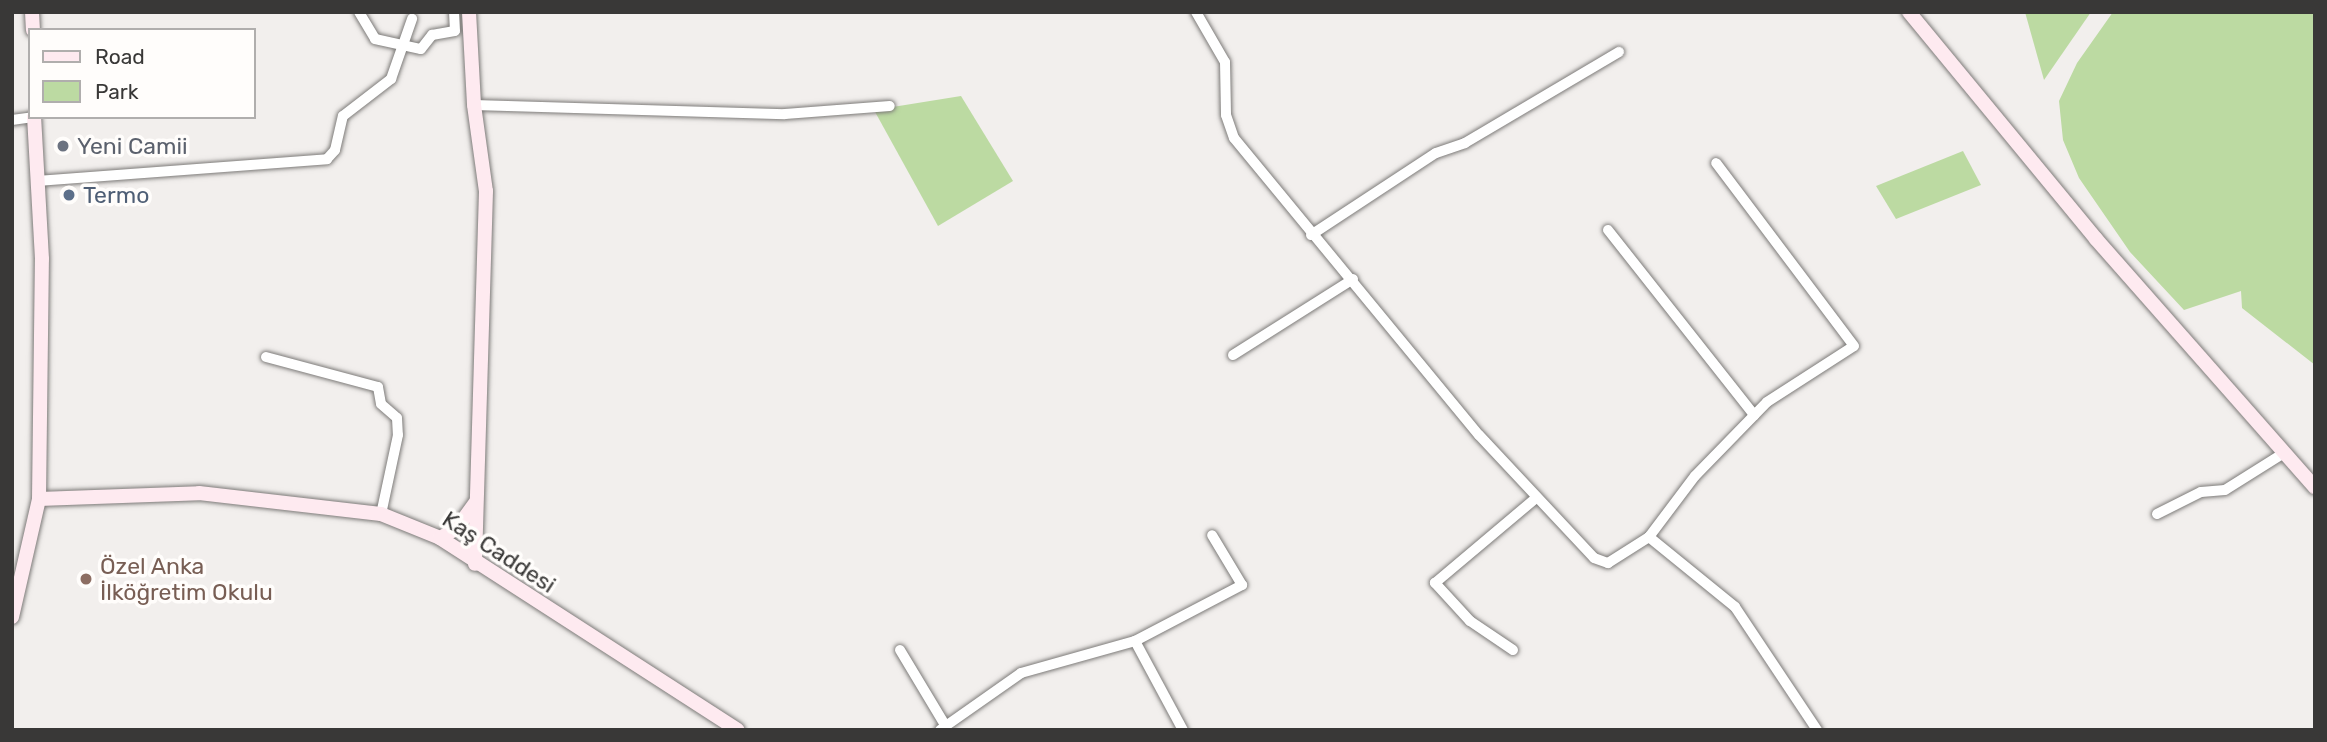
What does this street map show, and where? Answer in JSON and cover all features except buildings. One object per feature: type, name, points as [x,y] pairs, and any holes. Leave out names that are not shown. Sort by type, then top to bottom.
[{"type":"street","points":[[359,12],[375,38],[421,49],[432,35],[455,31],[454,12]]},
{"type":"street","points":[[469,12],[474,105],[486,191],[475,564]]},
{"type":"street","points":[[1196,12],[1225,62],[1226,115],[1234,138],[1311,235],[1353,279],[1479,435],[1594,558],[1608,563],[1649,537],[1695,476],[1754,415],[1806,374],[1854,346],[1716,163]]},
{"type":"street","points":[[1909,12],[2096,239],[2315,487]]},
{"type":"street","points":[[37,181],[327,159],[335,150],[343,116],[386,86],[412,19]]},
{"type":"street","points":[[1311,235],[1436,153],[1465,143],[1619,52]]},
{"type":"street","points":[[474,105],[773,114],[890,106]]},
{"type":"street","points":[[12,617],[39,499],[42,259],[34,119]]},
{"type":"street","points":[[1608,230],[1754,415]]},
{"type":"street","points":[[1233,355],[1353,279]]},
{"type":"street","points":[[266,357],[378,387],[381,404],[397,418],[398,435],[381,514]]},
{"type":"street","points":[[2157,514],[2201,492],[2225,490],[2284,453]]},
{"type":"street","name":"Kaş Caddesi","points":[[39,499],[199,493],[381,514],[440,538],[475,564],[738,730]]},
{"type":"street","points":[[440,538],[469,515],[478,497]]},
{"type":"street","points":[[1513,650],[1470,621],[1435,583],[1537,498]]},
{"type":"street","points":[[900,650],[942,727],[1021,673],[1135,641],[1242,585],[1212,535]]},
{"type":"street","points":[[1649,537],[1735,607],[1817,730]]},
{"type":"street","points":[[1135,641],[1183,730]]},
{"type":"green space","points":[[2025,12],[2091,12],[2044,80]]},
{"type":"green space","points":[[2113,12],[2315,12],[2315,365],[2242,308],[2241,291],[2184,310],[2130,252],[2079,178],[2063,140],[2059,101],[2077,63]]},
{"type":"green space","points":[[961,96],[1013,181],[938,226],[874,110]]},
{"type":"green space","points":[[1963,151],[1981,185],[1896,219],[1876,186]]},
{"type":"place","name":"Yeni Camii","points":[[63,146]]},
{"type":"place","name":"Termo","points":[[69,195]]},
{"type":"place","name":"Özel Anka İlköğretim Okulu","points":[[86,579]]}]
